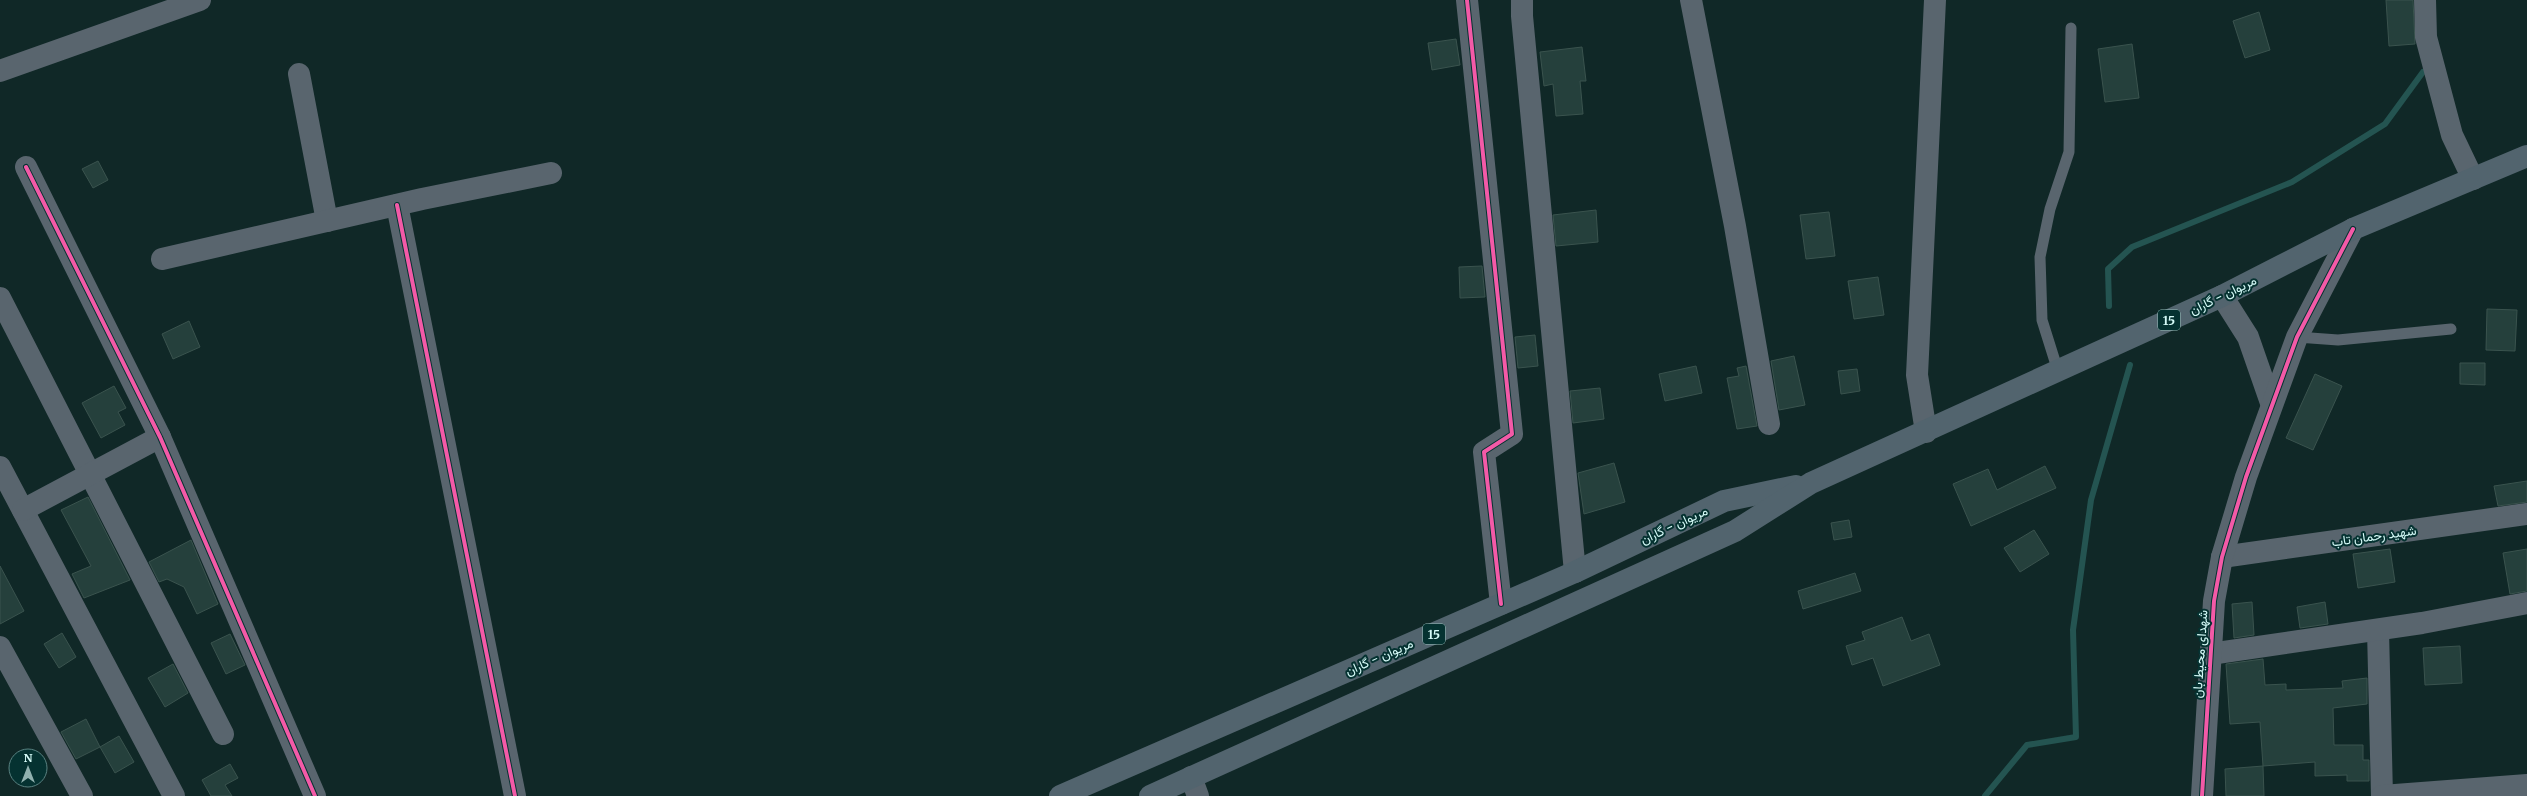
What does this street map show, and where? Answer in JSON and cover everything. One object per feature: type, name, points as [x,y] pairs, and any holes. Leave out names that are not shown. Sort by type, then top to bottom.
[{"type":"main road","name":"مریوان - گاران","points":[[1150,796],[1195,787],[1735,531],[1810,483],[1926,432],[2222,296],[2353,229],[2527,156]]},
{"type":"main road","name":"مریوان - گاران","points":[[1060,796],[1575,572],[1724,501],[1810,483]]},
{"type":"street","points":[[0,71],[200,0]]},
{"type":"street","points":[[1467,0],[1512,434],[1484,452],[1501,604]]},
{"type":"street","points":[[1522,0],[1522,24],[1575,572]]},
{"type":"street","points":[[1691,0],[1735,226],[1769,424]]},
{"type":"street","points":[[1926,432],[1917,375],[1935,0]]},
{"type":"street","points":[[2424,0],[2426,37],[2452,136],[2473,179]]},
{"type":"street","points":[[300,74],[327,221]]},
{"type":"street","points":[[26,167],[160,437],[315,796]]},
{"type":"street","points":[[162,259],[397,205],[552,173]]},
{"type":"street","points":[[397,205],[514,796]]},
{"type":"street","name":"شهدای محیط بان","points":[[2202,796],[2214,601],[2222,557],[2271,403],[2297,337],[2353,229]]},
{"type":"street","points":[[2222,296],[2248,337],[2271,403]]},
{"type":"street","points":[[0,298],[223,734]]},
{"type":"street","points":[[23,510],[160,437]]},
{"type":"street","points":[[0,467],[6,494],[23,510],[174,796]]},
{"type":"street","name":"شهید رحمان تاب","points":[[2222,557],[2527,514]]},
{"type":"street","points":[[2210,654],[2378,630],[2527,603]]},
{"type":"street","points":[[2378,630],[2382,796],[2527,785]]},
{"type":"street","points":[[0,647],[82,796]]},
{"type":"lane","points":[[2058,371],[2042,320],[2040,258],[2050,209],[2069,152],[2071,28]]},
{"type":"lane","points":[[2297,337],[2338,340],[2451,328]]},
{"type":"building","points":[[2386,0],[2413,0],[2415,44],[2389,46]]},
{"type":"building","points":[[2259,12],[2270,50],[2245,58],[2233,21]]},
{"type":"building","points":[[1456,39],[1460,65],[1432,70],[1428,43]]},
{"type":"building","points":[[2132,44],[2139,98],[2105,102],[2098,49]]},
{"type":"building","points":[[1582,47],[1586,81],[1580,81],[1583,114],[1556,116],[1553,84],[1544,86],[1540,52]]},
{"type":"building","points":[[98,161],[108,180],[93,188],[82,169]]},
{"type":"building","points":[[1596,210],[1598,242],[1556,246],[1553,215]]},
{"type":"building","points":[[1829,212],[1835,256],[1806,259],[1800,215]]},
{"type":"building","points":[[1482,266],[1485,297],[1460,298],[1459,267]]},
{"type":"building","points":[[1878,277],[1884,315],[1854,319],[1848,281]]},
{"type":"building","points":[[2487,309],[2517,310],[2515,351],[2486,350]]},
{"type":"building","points":[[189,321],[200,347],[173,359],[162,334]]},
{"type":"building","points":[[1535,335],[1538,366],[1518,368],[1515,337]]},
{"type":"building","points":[[1794,356],[1805,405],[1779,410],[1771,361]]},
{"type":"building","points":[[2460,363],[2485,363],[2485,385],[2460,384]]},
{"type":"building","points":[[1696,366],[1702,393],[1665,401],[1659,374]]},
{"type":"building","points":[[1746,366],[1757,426],[1737,429],[1727,378],[1739,376],[1737,368]]},
{"type":"building","points":[[1857,369],[1860,391],[1841,394],[1838,371]]},
{"type":"building","points":[[2315,374],[2342,386],[2313,450],[2286,438]]},
{"type":"building","points":[[114,386],[126,408],[118,412],[125,425],[101,438],[82,403]]},
{"type":"building","points":[[1600,388],[1604,419],[1573,423],[1570,391]]},
{"type":"building","points":[[1614,463],[1625,502],[1584,514],[1578,473]]},
{"type":"building","points":[[2045,466],[2056,488],[1971,526],[1953,484],[1988,469],[1997,490]]},
{"type":"building","points":[[2527,481],[2527,502],[2498,506],[2494,486]]},
{"type":"building","points":[[88,497],[130,580],[84,598],[72,574],[91,566],[61,510]]},
{"type":"building","points":[[1849,520],[1852,537],[1834,540],[1831,523]]},
{"type":"building","points":[[2034,530],[2049,554],[2020,572],[2004,548]]},
{"type":"building","points":[[191,540],[218,604],[197,614],[184,587],[167,579],[159,582],[149,562]]},
{"type":"building","points":[[2390,549],[2395,582],[2358,588],[2353,554]]},
{"type":"building","points":[[2527,549],[2527,591],[2510,594],[2503,553]]},
{"type":"building","points":[[0,566],[24,611],[0,624]]},
{"type":"building","points":[[1855,573],[1861,591],[1803,609],[1798,591]]},
{"type":"building","points":[[2252,602],[2254,635],[2234,638],[2232,604]]},
{"type":"building","points":[[2325,602],[2328,624],[2300,628],[2297,607]]},
{"type":"building","points":[[1902,617],[1911,641],[1929,634],[1940,665],[1883,686],[1873,658],[1852,665],[1846,646],[1865,640],[1862,632]]},
{"type":"building","points":[[62,633],[76,657],[59,668],[44,644]]},
{"type":"building","points":[[230,634],[245,665],[226,674],[211,643]]},
{"type":"building","points":[[2460,646],[2462,683],[2425,685],[2423,648]]},
{"type":"building","points":[[2263,659],[2265,685],[2286,684],[2286,690],[2343,688],[2342,681],[2367,678],[2367,704],[2333,708],[2334,745],[2363,745],[2363,760],[2369,760],[2369,781],[2347,781],[2347,775],[2315,776],[2315,762],[2263,766],[2260,722],[2230,724],[2226,664]]},
{"type":"building","points":[[173,664],[188,693],[165,707],[148,678]]},
{"type":"building","points":[[86,719],[100,747],[76,759],[61,732]]},
{"type":"building","points":[[119,736],[134,762],[115,773],[100,747]]},
{"type":"building","points":[[230,764],[238,778],[225,785],[232,796],[211,796],[202,780]]},
{"type":"building","points":[[2263,766],[2264,796],[2226,796],[2225,769]]},
{"type":"waterway","points":[[2109,306],[2108,269],[2132,247],[2292,182],[2385,124],[2423,72]]},
{"type":"waterway","points":[[1985,796],[2027,745],[2076,737],[2073,630],[2091,500],[2130,365]]},
{"type":"cycle path","points":[[1467,0],[1512,434],[1484,452],[1501,604]]},
{"type":"cycle path","points":[[26,167],[160,437],[315,796]]},
{"type":"cycle path","points":[[397,205],[515,796]]},
{"type":"cycle path","points":[[2202,796],[2214,601],[2222,557],[2246,477],[2297,337],[2353,229]]}]
